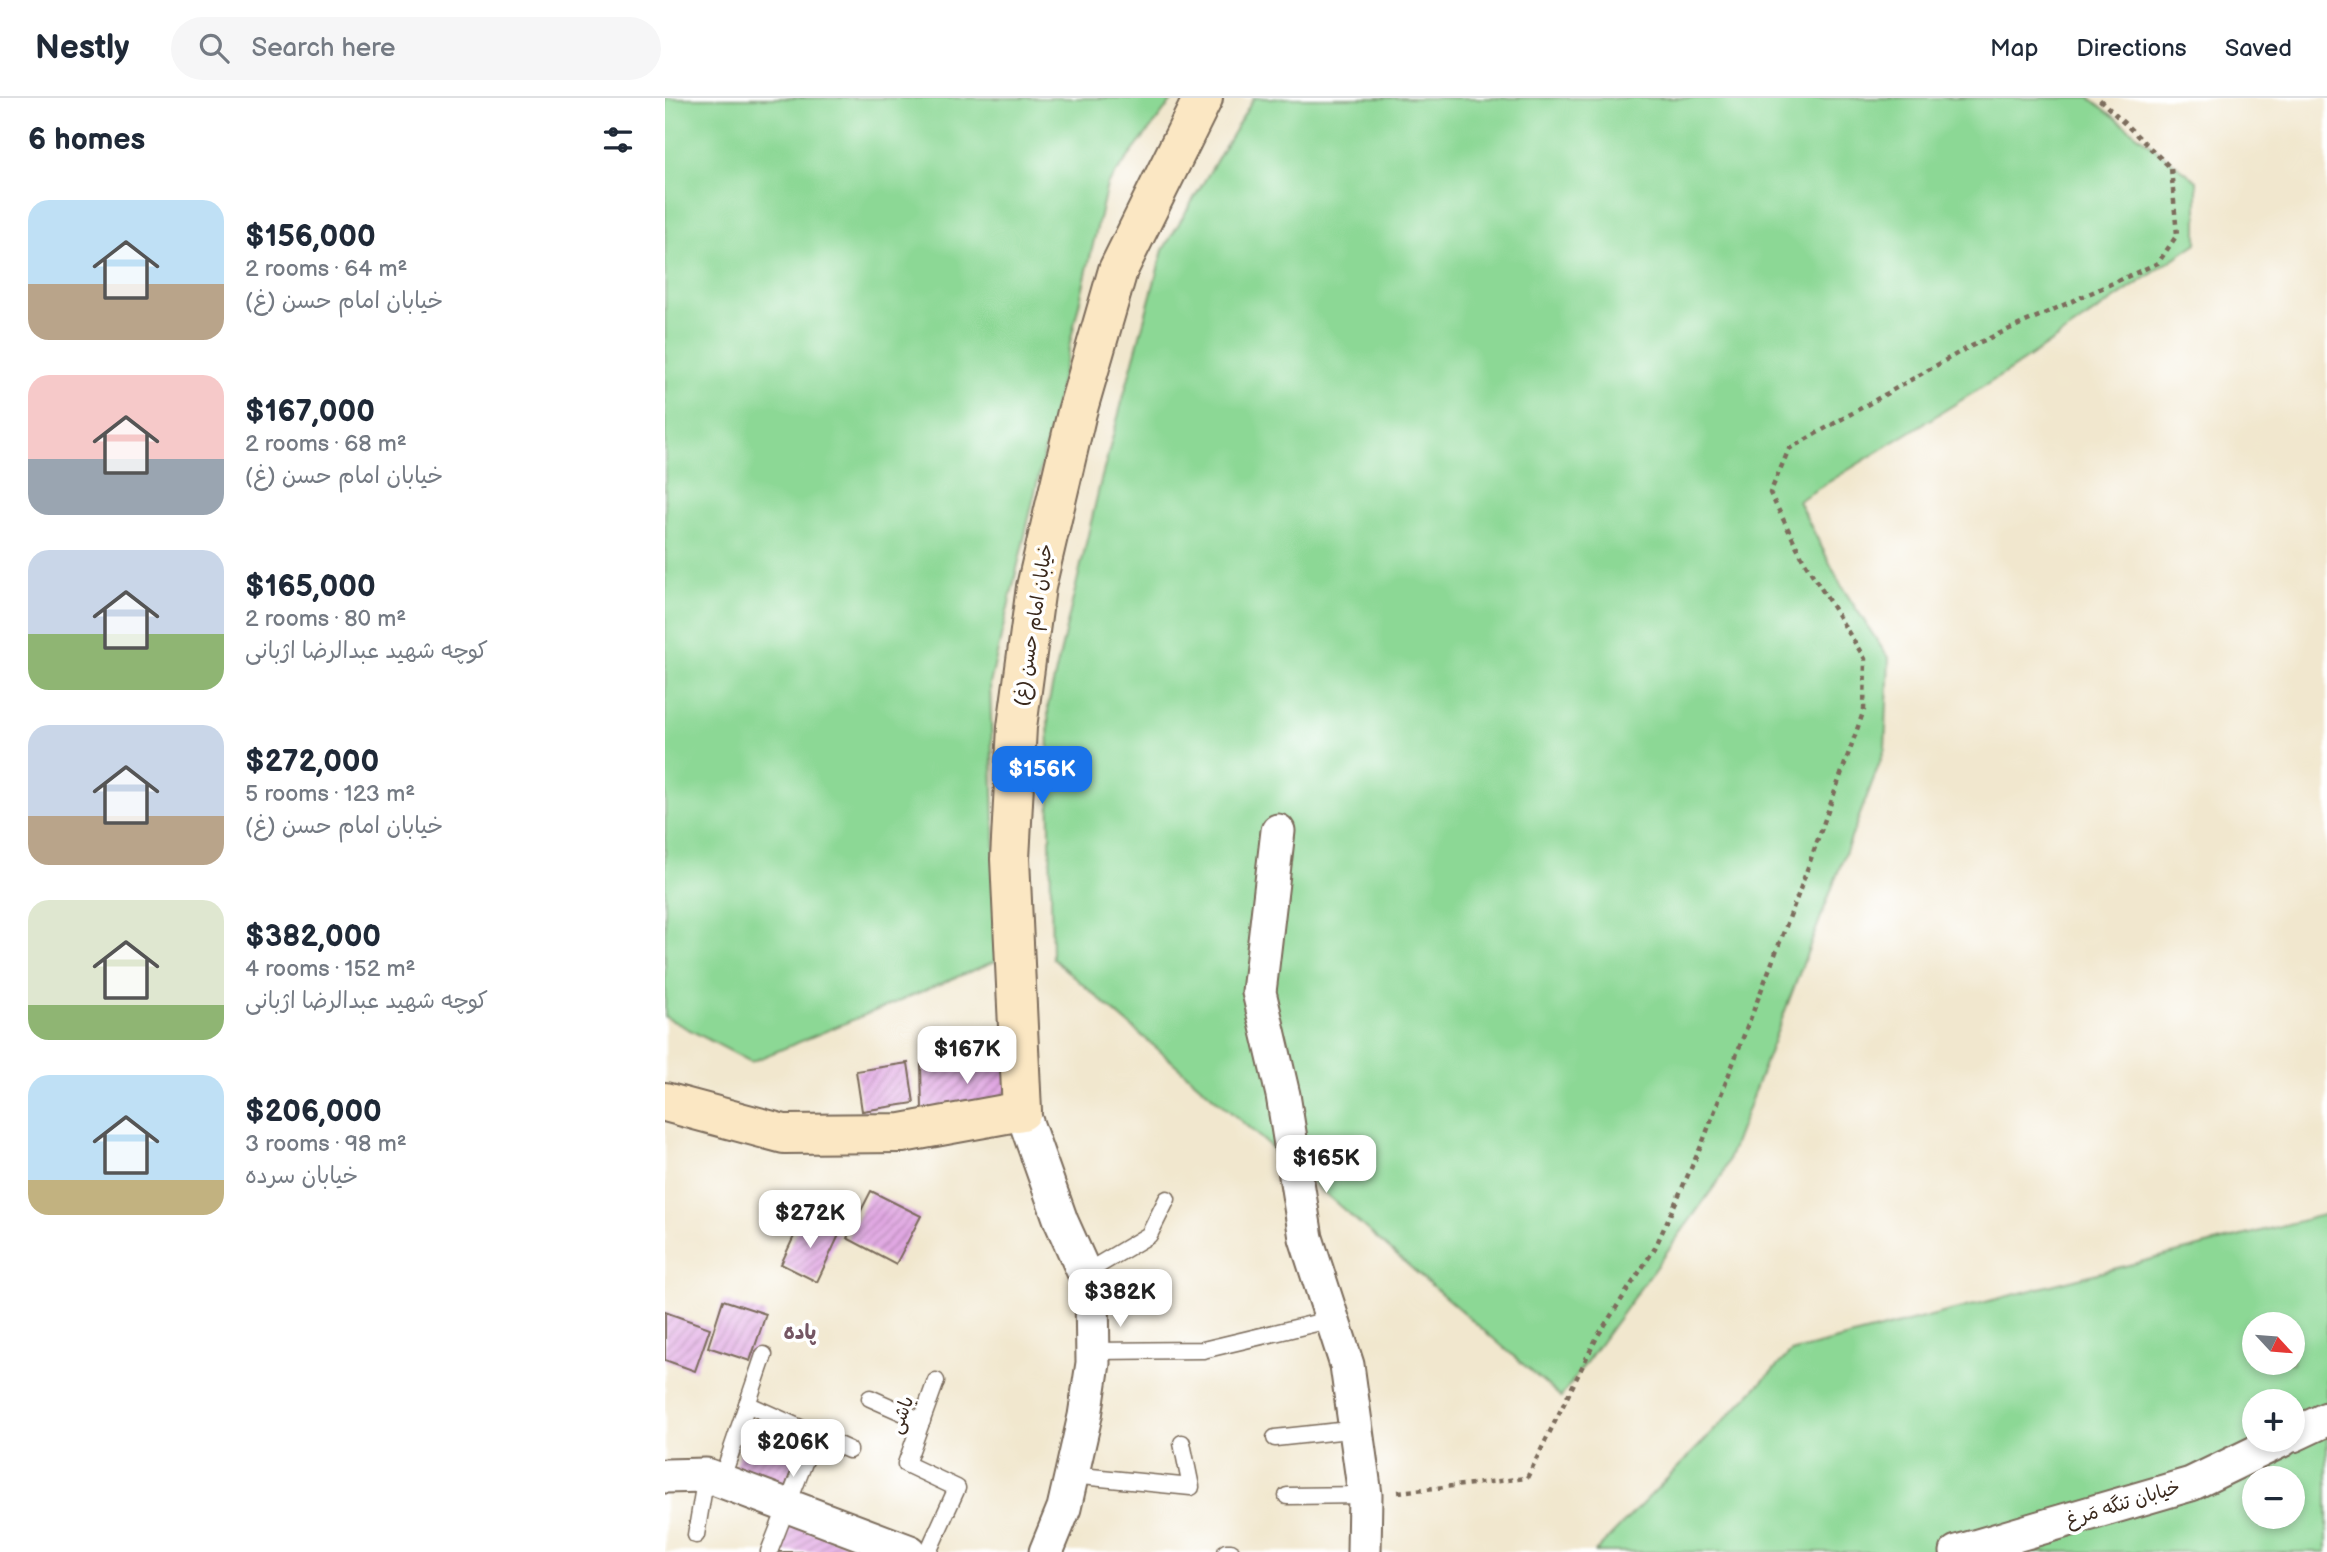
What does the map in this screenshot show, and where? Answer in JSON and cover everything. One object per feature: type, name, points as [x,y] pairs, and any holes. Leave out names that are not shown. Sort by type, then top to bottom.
[{"type":"main road","name":"خیابان امام حسن (غ)","points":[[1022,1111],[1010,859],[1017,727],[1037,587],[1077,412],[1118,270],[1203,98]]},
{"type":"main road","points":[[665,1102],[785,1134],[902,1133],[1022,1111]]},
{"type":"street","points":[[1278,831],[1259,992],[1283,1095],[1306,1238],[1347,1365],[1358,1429],[1365,1495],[1361,1551]]},
{"type":"street","points":[[1022,1111],[1061,1221],[1092,1290],[1093,1351],[1085,1416],[1064,1508],[1046,1552]]},
{"type":"street","points":[[2305,1429],[2327,1419]]},
{"type":"street","name":"خیابان تنگه مَرغ","points":[[1957,1552],[2191,1483],[2257,1452]]},
{"type":"street","points":[[665,1476],[714,1478],[909,1552]]},
{"type":"lane","points":[[1085,1273],[1149,1235],[1167,1199]]},
{"type":"lane","points":[[1093,1351],[1203,1350],[1333,1319]]},
{"type":"lane","points":[[696,1535],[714,1478],[747,1404],[764,1355]]},
{"type":"lane","name":"باشی","points":[[928,1552],[957,1488],[906,1464],[936,1381]]},
{"type":"lane","points":[[870,1398],[922,1421]]},
{"type":"lane","points":[[747,1404],[849,1450]]},
{"type":"lane","points":[[1275,1438],[1358,1429]]},
{"type":"lane","points":[[1071,1475],[1191,1488],[1182,1443]]},
{"type":"lane","points":[[769,1552],[807,1455]]},
{"type":"lane","points":[[1287,1496],[1365,1495]]},
{"type":"lane","points":[[1226,1552],[1231,1552]]},
{"type":"path","points":[[1365,1495],[1527,1478],[1597,1337],[1655,1248],[1707,1132],[1798,895],[1864,710],[1865,659],[1804,561],[1770,494],[1789,449],[1967,348],[2158,263],[2178,235],[2171,168],[2098,98]]},
{"type":"green space","points":[[665,98],[1174,98],[1107,185],[990,684],[998,960],[751,1062],[665,1017]]},
{"type":"green space","points":[[1254,98],[2090,98],[2197,181],[2197,243],[2007,372],[1798,501],[1842,587],[1889,659],[1885,749],[1722,1176],[1561,1397],[1052,958],[1048,705],[1100,484],[1163,250]]},
{"type":"green space","points":[[2327,1214],[2327,1552],[1595,1552],[1791,1352]]},
{"type":"building","points":[[908,1063],[914,1103],[862,1111],[856,1071]]},
{"type":"building","points":[[1013,1063],[1013,1109],[922,1110],[921,1064]]},
{"type":"building","points":[[871,1191],[921,1216],[896,1264],[847,1238]]},
{"type":"building","points":[[803,1217],[839,1235],[817,1282],[781,1264]]},
{"type":"building","points":[[723,1300],[766,1314],[750,1361],[708,1347]]},
{"type":"building","points":[[665,1312],[710,1328],[695,1371],[665,1360]]},
{"type":"building","points":[[749,1428],[800,1448],[781,1498],[730,1478]]},
{"type":"building","points":[[784,1522],[869,1552],[774,1552]]},
{"type":"district","name":"پاده","points":[[800,1332]]}]
